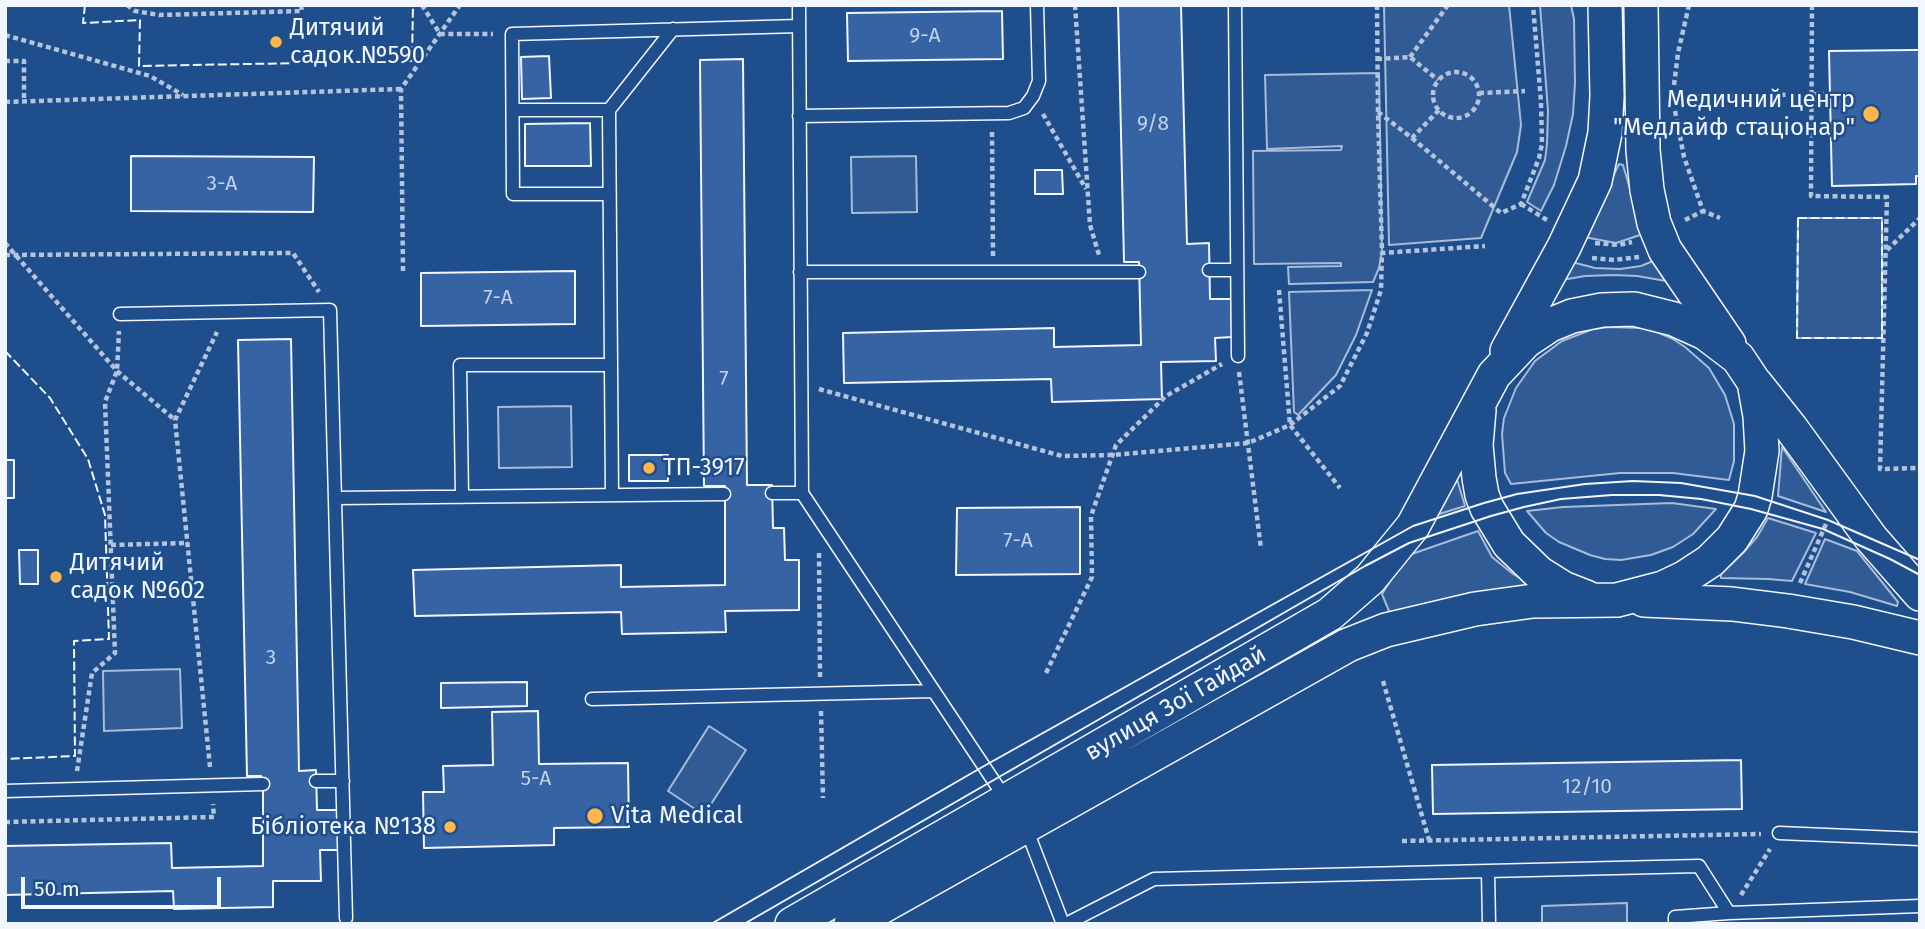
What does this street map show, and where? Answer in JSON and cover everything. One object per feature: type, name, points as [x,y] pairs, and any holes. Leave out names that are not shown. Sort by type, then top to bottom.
[{"type":"main road","points":[[1594,5],[1606,43]]},
{"type":"main road","points":[[1605,5],[1605,133],[1595,181],[1578,245],[1487,388],[1476,445],[1480,487],[1487,508],[1508,544],[1539,573],[1563,588],[1605,600],[1732,604],[1853,622],[1920,638]]},
{"type":"main road","points":[[1641,5],[1640,75],[1650,244],[1665,250],[1746,370],[1871,538],[1920,594]]},
{"type":"main road","points":[[1640,75],[1660,5]]},
{"type":"main road","points":[[1487,388],[1526,341],[1550,325],[1572,316],[1602,310],[1634,309],[1674,319],[1705,333],[1746,370],[1760,416],[1762,451],[1758,486],[1751,509],[1732,540],[1710,561],[1663,588],[1605,600]]},
{"type":"main road","name":"вулиця Зої Гайдай","points":[[851,924],[1016,814],[1330,614],[1370,579],[1413,526],[1487,388]]},
{"type":"main road","name":"вулиця Зої Гайдай","points":[[792,924],[1016,814],[1348,645],[1386,630],[1475,609],[1534,601],[1605,600]]},
{"type":"lane","points":[[799,5],[802,493],[1016,814],[1064,924],[1154,879],[1699,866],[1729,913]]},
{"type":"lane","points":[[799,116],[1009,113],[1024,108],[1039,81],[1037,5]]},
{"type":"lane","points":[[1236,5],[1238,356]]},
{"type":"lane","points":[[609,194],[513,194],[512,34],[799,26]]},
{"type":"lane","points":[[612,495],[609,110],[673,30]]},
{"type":"lane","points":[[513,110],[609,110]]},
{"type":"lane","points":[[1209,270],[1237,270]]},
{"type":"lane","points":[[800,272],[1139,272]]},
{"type":"lane","points":[[120,314],[330,310],[346,918]]},
{"type":"lane","points":[[462,497],[460,365],[611,365]]},
{"type":"lane","points":[[772,493],[802,493]]},
{"type":"lane","points":[[335,498],[724,494]]},
{"type":"lane","points":[[592,699],[934,691]]},
{"type":"lane","points":[[316,782],[343,781]]},
{"type":"lane","points":[[5,791],[263,784]]},
{"type":"lane","points":[[1779,833],[1920,839]]},
{"type":"lane","points":[[1488,871],[1489,924]]},
{"type":"lane","points":[[1675,924],[1675,917],[1729,913],[1920,906]]},
{"type":"path","points":[[127,5],[135,11],[159,15],[302,10],[301,5]]},
{"type":"path","points":[[422,5],[440,34]]},
{"type":"path","points":[[403,271],[401,89],[460,5]]},
{"type":"path","points":[[1074,5],[1090,225],[1104,272]]},
{"type":"path","points":[[801,384],[1062,456],[1112,455],[1248,443],[1290,425],[1340,386],[1367,333],[1381,290],[1377,5]]},
{"type":"path","points":[[1410,57],[1448,5]]},
{"type":"path","points":[[1378,112],[1501,213],[1521,204],[1542,144],[1533,5]]},
{"type":"path","points":[[1674,93],[1678,53],[1689,5]]},
{"type":"path","points":[[1812,5],[1811,196],[1887,197],[1880,469],[1920,468]]},
{"type":"path","points":[[440,34],[512,34]]},
{"type":"path","points":[[5,35],[150,76],[184,96]]},
{"type":"path","points":[[1377,59],[1410,57],[1438,80]]},
{"type":"path","points":[[5,61],[24,61],[24,101]]},
{"type":"path","points":[[1459,71],[1473,79],[1478,85],[1479,93],[1476,107],[1465,116],[1451,117],[1439,110],[1433,95],[1438,80],[1444,75],[1459,71]]},
{"type":"path","points":[[5,102],[401,89]]},
{"type":"path","points":[[1479,93],[1525,92]]},
{"type":"path","points":[[1687,97],[1824,94]]},
{"type":"path","points":[[1033,96],[1088,193]]},
{"type":"path","points":[[1674,106],[1684,157],[1703,211],[1720,218]]},
{"type":"path","points":[[1412,138],[1439,110]]},
{"type":"path","points":[[992,113],[993,272]]},
{"type":"path","points":[[1521,204],[1594,259],[1614,260],[1635,258],[1650,244],[1703,211]]},
{"type":"path","points":[[1886,251],[1920,218]]},
{"type":"path","points":[[1578,245],[1590,242],[1650,244]]},
{"type":"path","points":[[5,243],[117,371],[175,420]]},
{"type":"path","points":[[1382,253],[1485,246]]},
{"type":"path","points":[[5,255],[293,253],[330,310]]},
{"type":"path","points":[[1279,290],[1290,425],[1340,488]]},
{"type":"path","points":[[5,822],[214,817],[175,420],[226,312]]},
{"type":"path","points":[[75,789],[92,673],[115,653],[106,402],[117,371],[120,314]]},
{"type":"path","points":[[1046,673],[1092,577],[1091,516],[1116,445],[1166,396],[1238,356],[1261,549]]},
{"type":"path","points":[[818,517],[823,798]]},
{"type":"path","points":[[1800,583],[1828,520]]},
{"type":"path","points":[[111,545],[188,543]]},
{"type":"path","points":[[1383,681],[1429,840]]},
{"type":"path","points":[[1402,841],[1779,833]]},
{"type":"path","points":[[1729,913],[1779,833]]},
{"type":"shaded area","points":[[1384,5],[1509,5],[1521,125],[1517,152],[1481,238],[1389,245]]},
{"type":"shaded area","points":[[1540,5],[1571,5],[1574,19],[1575,83],[1573,114],[1566,146],[1554,185],[1541,211],[1527,202],[1545,160],[1547,144],[1548,111]]},
{"type":"shaded area","points":[[1379,73],[1382,251],[1379,268],[1373,282],[1289,284],[1288,267],[1341,266],[1341,263],[1254,264],[1253,151],[1341,150],[1342,146],[1267,149],[1265,75]]},
{"type":"shaded area","points":[[916,156],[917,212],[852,213],[851,157]]},
{"type":"shaded area","points":[[1619,164],[1623,165],[1630,189],[1649,232],[1616,243],[1584,237]]},
{"type":"shaded area","points":[[1798,218],[1882,218],[1882,338],[1797,338]]},
{"type":"shaded area","points":[[1658,259],[1672,282],[1614,275],[1562,280],[1572,262],[1595,268],[1620,269],[1641,266]]},
{"type":"shaded area","points":[[1372,290],[1356,335],[1336,375],[1298,415],[1294,412],[1289,292]]},
{"type":"shaded area","points":[[1642,328],[1657,332],[1685,347],[1709,368],[1725,395],[1734,424],[1734,461],[1729,480],[1673,473],[1620,473],[1511,484],[1505,473],[1502,434],[1504,418],[1516,388],[1535,361],[1562,341],[1593,329]]},
{"type":"shaded area","points":[[571,406],[572,467],[499,468],[498,407]]},
{"type":"shaded area","points":[[1782,447],[1826,512],[1778,496]]},
{"type":"shaded area","points":[[1456,476],[1465,506],[1436,515]]},
{"type":"shaded area","points":[[1672,503],[1716,509],[1693,534],[1673,547],[1651,555],[1621,560],[1590,555],[1559,542],[1546,533],[1527,511],[1563,507]]},
{"type":"shaded area","points":[[1768,518],[1816,533],[1792,581],[1721,578],[1721,574],[1757,537]]},
{"type":"shaded area","points":[[1478,531],[1492,557],[1530,584],[1530,590],[1462,595],[1391,616],[1382,594],[1406,556]]},
{"type":"shaded area","points":[[1825,539],[1857,551],[1898,602],[1897,606],[1850,592],[1805,584]]},
{"type":"shaded area","points":[[180,669],[182,728],[104,731],[103,671]]},
{"type":"shaded area","points":[[709,726],[746,750],[704,815],[668,791]]},
{"type":"shaded area","points":[[1627,903],[1627,924],[1542,924],[1542,906]]},
{"type":"building","points":[[1118,5],[1181,5],[1187,244],[1209,243],[1210,299],[1231,299],[1232,337],[1215,338],[1216,361],[1161,362],[1162,399],[1052,402],[1051,379],[844,383],[843,333],[1054,328],[1054,347],[1141,345],[1139,262],[1124,262]]},
{"type":"building","points":[[1002,11],[1003,59],[848,61],[847,13]]},
{"type":"building","points":[[1920,50],[1920,176],[1916,176],[1916,184],[1832,186],[1829,51]]},
{"type":"building","points":[[549,56],[551,98],[522,99],[521,57]]},
{"type":"building","points":[[743,59],[747,485],[772,485],[773,528],[784,528],[785,560],[799,560],[799,610],[725,611],[726,632],[622,634],[621,612],[415,616],[413,570],[621,565],[621,587],[725,585],[725,486],[704,486],[700,60]]},
{"type":"building","points":[[590,123],[591,166],[525,166],[525,124]]},
{"type":"building","points":[[131,156],[314,157],[313,212],[131,211]]},
{"type":"building","points":[[1035,170],[1062,170],[1063,194],[1035,194]]},
{"type":"building","points":[[575,271],[575,324],[421,326],[421,273]]},
{"type":"building","points":[[291,339],[299,771],[316,770],[317,810],[339,810],[340,850],[320,850],[321,881],[273,881],[273,907],[174,909],[173,891],[5,895],[5,846],[171,843],[172,868],[263,866],[263,784],[261,776],[247,776],[238,340]]},
{"type":"building","name":"ТП-3917","points":[[629,455],[668,455],[668,481],[629,481]]},
{"type":"building","points":[[5,460],[14,460],[14,498],[5,498]]},
{"type":"building","points":[[1080,507],[1080,574],[956,575],[957,508]]},
{"type":"building","points":[[19,550],[38,550],[38,584],[20,584]]},
{"type":"building","points":[[527,682],[527,706],[441,708],[441,683]]},
{"type":"building","points":[[538,711],[539,764],[628,763],[629,827],[554,828],[554,845],[424,848],[423,792],[444,792],[443,766],[493,765],[492,712]]},
{"type":"building","points":[[1741,760],[1742,809],[1433,814],[1432,765]]},
{"type":"tram line","points":[[711,924],[984,766],[1413,526],[1484,503],[1517,494],[1585,484],[1633,481],[1681,483],[1755,496],[1828,520],[1920,560]]},
{"type":"tram line","points":[[744,924],[1365,566],[1409,543],[1491,516],[1561,499],[1612,495],[1659,495],[1701,499],[1751,509],[1823,529],[1920,575]]},
{"type":"fence","points":[[85,5],[83,23],[140,20],[139,66],[412,61],[413,5]]},
{"type":"fence","points":[[1798,218],[1882,218],[1882,338],[1797,338],[1798,218]]},
{"type":"fence","points":[[5,351],[50,398],[88,459],[105,515],[109,639],[74,641],[75,756],[5,759]]},
{"type":"place","name":"Дитячий садок №590","points":[[276,42]]},
{"type":"place","name":"Медичний центр \"Медлайф стаціонар\"","points":[[1871,114]]},
{"type":"place","name":"ТП-3917","points":[[649,468]]},
{"type":"place","name":"Дитячий садок №602","points":[[56,577]]},
{"type":"place","name":"Vita Medical","points":[[595,816]]},
{"type":"place","name":"Бібліотека №138","points":[[450,827]]}]
